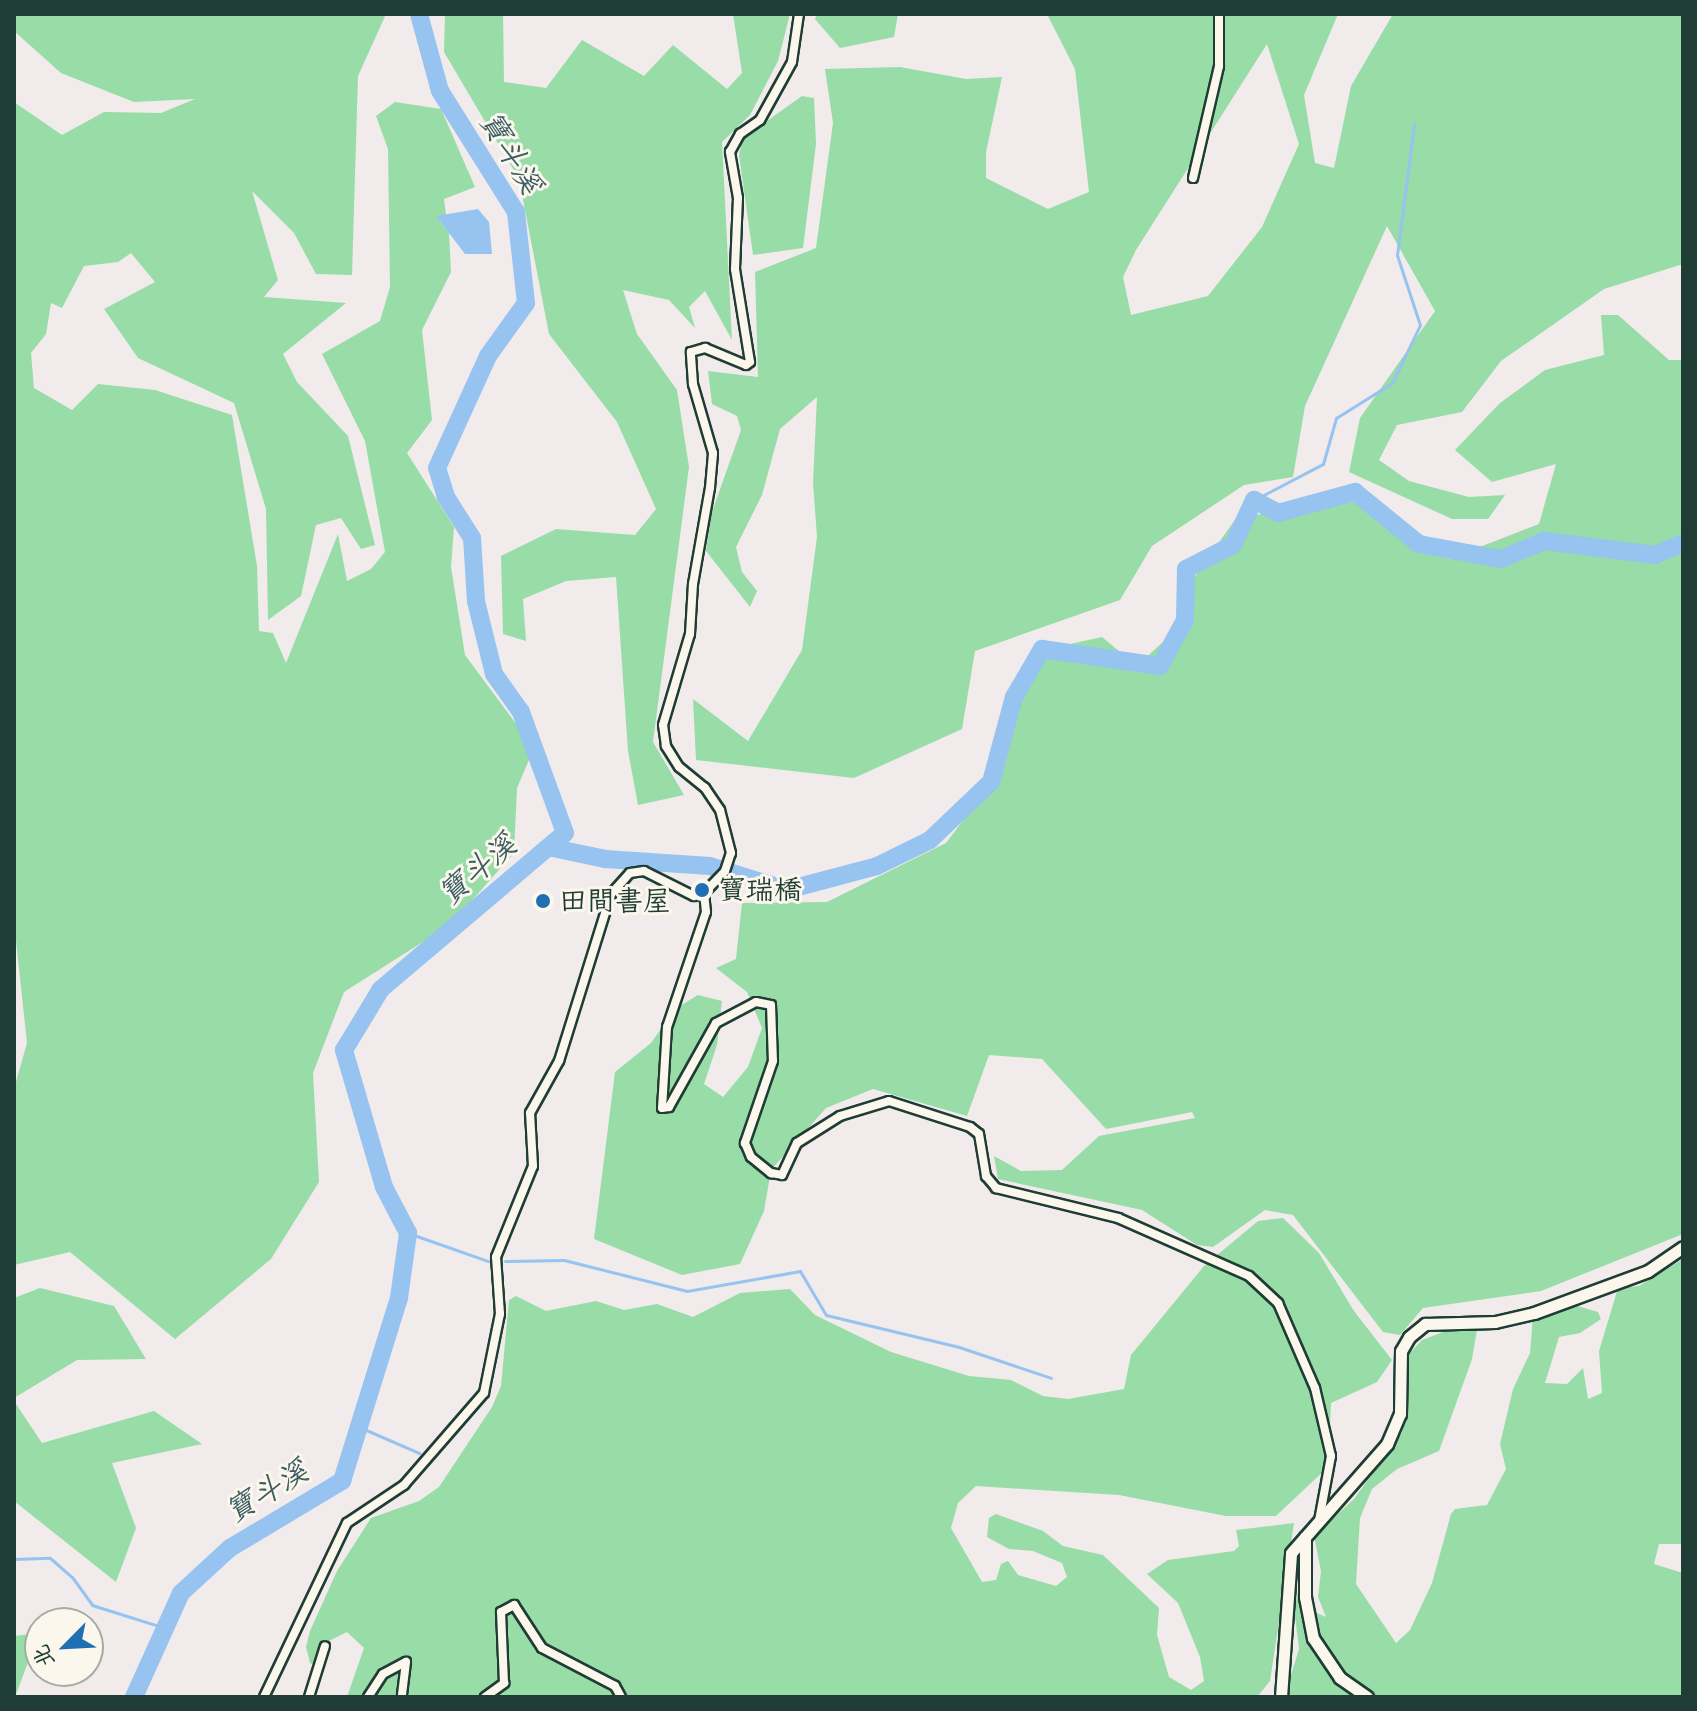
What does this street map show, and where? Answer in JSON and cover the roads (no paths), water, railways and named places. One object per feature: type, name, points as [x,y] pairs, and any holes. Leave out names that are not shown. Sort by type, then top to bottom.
[{"type":"street","points":[[266,1696],[292,1645],[309,1593],[347,1523],[404,1485],[484,1393],[500,1314],[496,1257],[533,1166],[530,1113],[559,1061],[611,894],[630,873],[644,871],[694,896],[704,893],[725,871],[731,853],[720,810],[705,788],[679,767],[666,746],[663,725],[690,634],[713,453],[693,384],[691,352],[705,348],[750,362],[735,269],[738,198],[730,152],[740,134],[760,120],[792,62],[799,14]]},
{"type":"street","points":[[1193,178],[1219,66],[1219,14]]},
{"type":"street","points":[[704,893],[706,912],[667,1027],[662,1108],[669,1107],[716,1023],[756,1002],[771,1005],[773,1061],[745,1143],[751,1157],[771,1173],[782,1175],[797,1143],[840,1116],[889,1101],[970,1127],[979,1134],[986,1176],[996,1188],[1118,1218],[1249,1276],[1278,1303],[1315,1388],[1331,1456],[1318,1523]]},
{"type":"street","points":[[1281,1697],[1291,1553],[1361,1479],[1395,1429],[1401,1351],[1425,1324],[1495,1322],[1524,1316],[1648,1271],[1683,1247]]},
{"type":"street","points":[[1305,1537],[1305,1597],[1313,1638],[1340,1678],[1367,1697]]},
{"type":"street","points":[[485,1697],[504,1683],[501,1612],[514,1605],[542,1648],[615,1686],[621,1697]]},
{"type":"street","points":[[309,1697],[325,1646]]},
{"type":"street","points":[[368,1697],[383,1674],[406,1662],[402,1697]]},
{"type":"water","points":[[478,209],[489,222],[492,254],[465,254],[436,216]]},
{"type":"waterway","name":"寶斗溪","points":[[134,1697],[181,1593],[230,1548],[342,1481],[399,1298],[408,1233],[384,1187],[344,1050],[381,989],[565,833],[521,712],[494,674],[476,601],[472,538],[446,497],[437,468],[488,356],[526,303],[516,212],[440,91],[419,14]]},
{"type":"waterway","points":[[1254,500],[1323,464],[1336,418],[1392,383],[1420,325],[1397,255],[1414,124]]},
{"type":"waterway","points":[[553,848],[605,859],[710,866],[787,890],[877,866],[930,840],[991,782],[1014,697],[1042,649],[1160,666],[1185,620],[1186,569],[1233,545],[1254,500],[1278,513],[1355,492],[1419,544],[1501,559],[1544,541],[1655,555],[1683,543]]},
{"type":"waterway","points":[[408,1233],[488,1261]]},
{"type":"waterway","points":[[505,1261],[564,1260],[687,1291],[800,1271],[826,1315],[959,1347],[1051,1378]]},
{"type":"waterway","points":[[357,1426],[419,1453]]},
{"type":"waterway","points":[[14,1559],[50,1558],[72,1577],[92,1605],[165,1628]]},
{"type":"place","name":"寶瑞橋","points":[[702,890]]},
{"type":"place","name":"田間書屋","points":[[543,901]]}]
